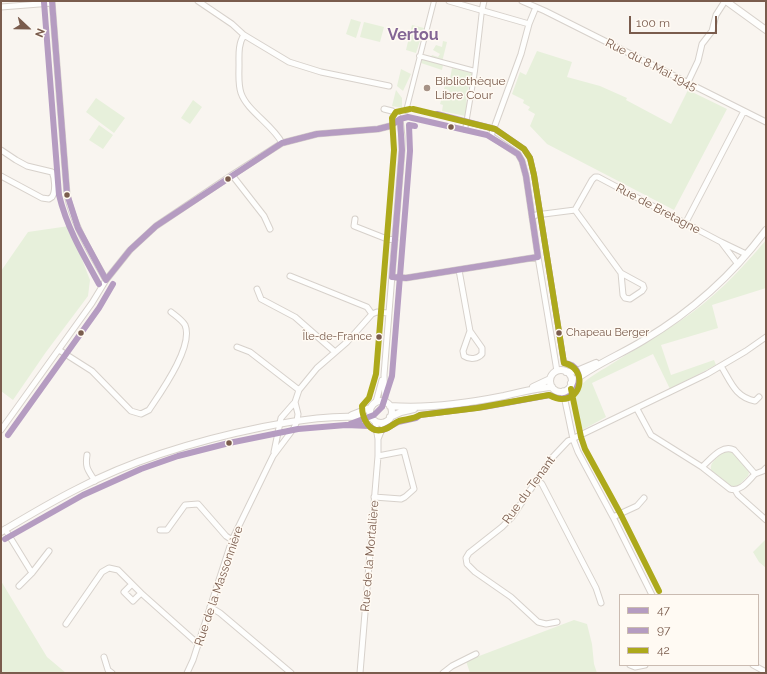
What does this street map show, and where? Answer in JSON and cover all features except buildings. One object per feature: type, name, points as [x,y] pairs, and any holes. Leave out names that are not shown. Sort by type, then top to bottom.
[{"type":"street","points":[[198,1],[232,24],[244,35],[278,57],[298,66],[389,86]]},
{"type":"street","points":[[406,111],[434,1]]},
{"type":"street","points":[[449,1],[529,24]]},
{"type":"street","points":[[466,130],[484,1]]},
{"type":"street","name":"Rue du 8 Mai 1945","points":[[522,1],[766,122]]},
{"type":"street","points":[[688,82],[698,61],[702,44],[712,31],[716,15],[726,1],[766,30]]},
{"type":"street","points":[[1,7],[52,2],[67,194],[72,212],[88,248],[106,280]]},
{"type":"street","points":[[536,7],[529,24],[521,54],[491,136],[518,154],[522,161],[526,176],[557,371]]},
{"type":"street","points":[[244,35],[239,50],[239,83],[241,93],[244,101],[276,133],[282,143]]},
{"type":"street","points":[[419,56],[475,71]]},
{"type":"street","points":[[384,109],[392,111],[400,119],[402,150],[384,375],[388,404],[392,413],[390,417]]},
{"type":"street","points":[[685,224],[744,111]]},
{"type":"street","points":[[1,430],[92,303],[106,280],[130,250],[152,230],[232,175],[282,143],[317,134],[378,129],[390,126],[400,119]]},
{"type":"street","points":[[1,150],[27,166],[52,172],[54,176],[54,194],[49,199],[42,198],[1,176]]},
{"type":"street","points":[[232,175],[264,216],[270,229]]},
{"type":"street","name":"Rue de Bretagne","points":[[575,210],[592,180],[595,178],[603,180],[685,224],[746,254]]},
{"type":"street","points":[[532,217],[536,215],[575,210],[621,273],[643,285],[644,288],[642,291],[630,299],[625,298],[621,273]]},
{"type":"street","points":[[355,219],[354,226],[387,239],[395,240]]},
{"type":"street","points":[[376,402],[417,407],[483,399],[524,391],[552,388],[557,391],[563,391],[569,388],[571,383],[583,374],[645,340],[681,314],[708,292],[746,254],[766,230]]},
{"type":"street","name":"Rue de Bretagne","points":[[721,242],[737,263]]},
{"type":"street","points":[[392,277],[406,278],[538,257]]},
{"type":"street","points":[[460,270],[470,331],[482,348],[482,354],[480,357],[474,359],[467,358],[464,356],[462,351],[470,331]]},
{"type":"street","points":[[290,276],[367,307],[372,314]]},
{"type":"street","points":[[257,289],[261,299],[296,317],[335,352]]},
{"type":"street","points":[[59,350],[92,371],[131,411],[141,414],[145,413],[149,410],[175,370],[185,346],[187,334],[184,325],[171,312]]},
{"type":"street","points":[[279,424],[281,418],[295,402],[299,390],[317,368],[347,342],[372,314],[377,312],[388,313]]},
{"type":"street","name":"Rue du Tenant","points":[[558,622],[546,624],[538,622],[511,597],[475,572],[467,564],[466,558],[512,517],[537,479],[564,445],[573,439],[637,409],[721,366],[766,337]]},
{"type":"street","points":[[236,347],[250,352],[299,390]]},
{"type":"street","points":[[552,388],[550,379],[553,373],[563,370],[566,372],[577,371],[607,360]]},
{"type":"street","points":[[721,366],[738,394],[746,399],[755,401],[759,397]]},
{"type":"street","points":[[566,372],[570,376],[571,383]]},
{"type":"street","points":[[346,417],[370,408],[376,402],[384,375]]},
{"type":"street","points":[[524,391],[550,379]]},
{"type":"street","points":[[563,391],[573,439],[578,452],[613,517],[652,594]]},
{"type":"street","points":[[295,402],[298,414],[297,421]]},
{"type":"street","points":[[32,573],[3,531],[78,488],[138,462],[176,448],[279,424],[346,417],[373,420],[380,423],[385,422],[390,417],[401,412],[414,410],[417,407]]},
{"type":"street","points":[[370,408],[370,415],[373,420]]},
{"type":"street","points":[[637,409],[651,435],[702,467],[730,489],[740,489],[755,474],[766,468]]},
{"type":"street","name":"Rue de la Mortalière","points":[[360,673],[378,456],[378,439],[373,420]]},
{"type":"street","name":"Rue de la Massonnière","points":[[187,673],[199,643],[232,540],[273,456],[293,430],[297,421]]},
{"type":"street","name":"Rue de la Mortalière","points":[[378,439],[385,422]]},
{"type":"street","name":"Rue de la Massonnière","points":[[273,456],[279,424]]},
{"type":"street","points":[[702,467],[724,448],[730,447],[755,474]]},
{"type":"street","points":[[374,498],[401,499],[414,489],[404,451],[378,456]]},
{"type":"street","points":[[87,455],[87,470],[95,481]]},
{"type":"street","points":[[537,479],[542,484],[583,562],[596,588],[601,603]]},
{"type":"street","points":[[735,490],[738,495],[766,520]]},
{"type":"street","points":[[613,517],[637,506],[644,498]]},
{"type":"street","points":[[160,530],[167,530],[185,505],[198,504],[226,536],[232,540]]},
{"type":"street","points":[[19,586],[32,573],[49,551]]},
{"type":"street","points":[[66,624],[102,572],[109,568],[118,570],[141,593],[196,642],[199,643]]},
{"type":"street","points":[[132,584],[124,592],[133,601],[141,593]]},
{"type":"street","points":[[210,607],[220,613],[291,673]]},
{"type":"street","points":[[443,673],[452,666],[476,654]]},
{"type":"street","points":[[104,656],[108,670],[112,673]]},
{"type":"street","points":[[755,666],[766,672]]},
{"type":"green space","points":[[351,19],[361,22],[356,38],[346,34]]},
{"type":"green space","points":[[364,22],[384,27],[380,42],[360,37]]},
{"type":"green space","points":[[412,25],[424,28],[416,53],[406,50]]},
{"type":"green space","points":[[443,41],[447,42],[442,62],[430,58],[432,55],[438,57],[440,54],[433,50],[436,45],[442,47]]},
{"type":"green space","points":[[537,51],[572,62],[567,77],[600,86],[627,98],[626,100],[671,124],[688,90],[727,109],[674,210],[547,144],[530,126],[535,114],[528,110],[530,107],[523,103],[524,100],[512,94],[520,72],[526,75]]},
{"type":"green space","points":[[422,59],[443,65],[442,70],[421,63]]},
{"type":"green space","points":[[452,68],[472,73],[472,79],[466,94],[467,107],[465,116],[442,111],[443,105],[440,104],[443,94],[450,94],[449,90],[444,89],[447,79],[450,79]]},
{"type":"green space","points":[[401,69],[411,74],[403,91],[397,86]]},
{"type":"green space","points":[[396,90],[402,98],[402,108],[392,106]]},
{"type":"green space","points":[[96,98],[125,118],[114,133],[86,112]]},
{"type":"green space","points":[[193,100],[202,107],[190,124],[181,118]]},
{"type":"green space","points":[[99,125],[113,135],[103,149],[89,140]]},
{"type":"green space","points":[[69,226],[90,280],[88,296],[46,352],[13,400],[1,391],[1,271],[28,232]]},
{"type":"green space","points":[[766,240],[766,288],[712,305],[718,328],[661,345],[671,375],[714,360],[716,365],[670,389],[653,354],[592,383],[606,417],[584,429],[576,426],[572,408],[573,399],[580,387],[588,379],[692,313],[715,294],[747,262]]},
{"type":"green space","points":[[730,450],[748,469],[749,473],[738,486],[734,488],[729,487],[711,470],[715,459],[725,451]]},
{"type":"green space","points":[[766,539],[766,568],[759,562],[753,552]]},
{"type":"green space","points":[[1,581],[47,657],[66,673],[1,673]]},
{"type":"green space","points":[[574,620],[587,624],[597,673],[470,673],[466,661]]},
{"type":"transit line","name":"47","points":[[52,1],[67,194],[78,228],[106,280]]},
{"type":"transit line","name":"97","points":[[44,2],[59,195],[66,219],[81,252],[99,284]]},
{"type":"transit line","name":"42","points":[[410,109],[396,112],[392,118],[394,150],[376,374],[369,398],[362,406],[365,421],[371,428],[380,430],[389,428],[399,421],[420,415],[477,408],[549,395],[560,399],[568,398],[578,389],[579,377],[571,366],[564,363],[530,158],[524,149],[495,129],[413,109]]},
{"type":"transit line","name":"97","points":[[5,539],[83,495],[141,469],[178,456],[229,443],[298,429],[346,425],[369,426],[375,430],[383,430],[398,422],[416,418],[420,415],[484,407],[550,395],[560,398],[568,397],[574,392],[578,386],[579,378],[577,371],[572,366],[564,363],[530,158],[524,149],[495,129],[437,114]]},
{"type":"transit line","name":"47","points":[[106,280],[130,250],[156,226],[282,143],[317,134],[378,129],[390,126],[400,119],[408,117],[487,135],[518,154],[522,161],[526,176],[538,257]]},
{"type":"transit line","name":"47","points":[[392,277],[402,150],[400,119]]},
{"type":"transit line","name":"97","points":[[350,424],[374,415],[382,407],[392,376],[410,151],[409,125],[415,126]]},
{"type":"transit line","name":"47","points":[[392,277],[406,278],[538,257]]},
{"type":"transit line","name":"97","points":[[8,435],[99,308],[113,284]]},
{"type":"transit line","name":"42","points":[[571,389],[585,449],[620,513],[659,591]]},
{"type":"place","name":"Bibliothèque Libre Cour","points":[[427,88]]},
{"type":"place","name":"Chapeau Berger","points":[[559,333]]},
{"type":"place","name":"Île-de-France","points":[[379,337]]},
{"type":"district","name":"Vertou","points":[[413,35]]}]
